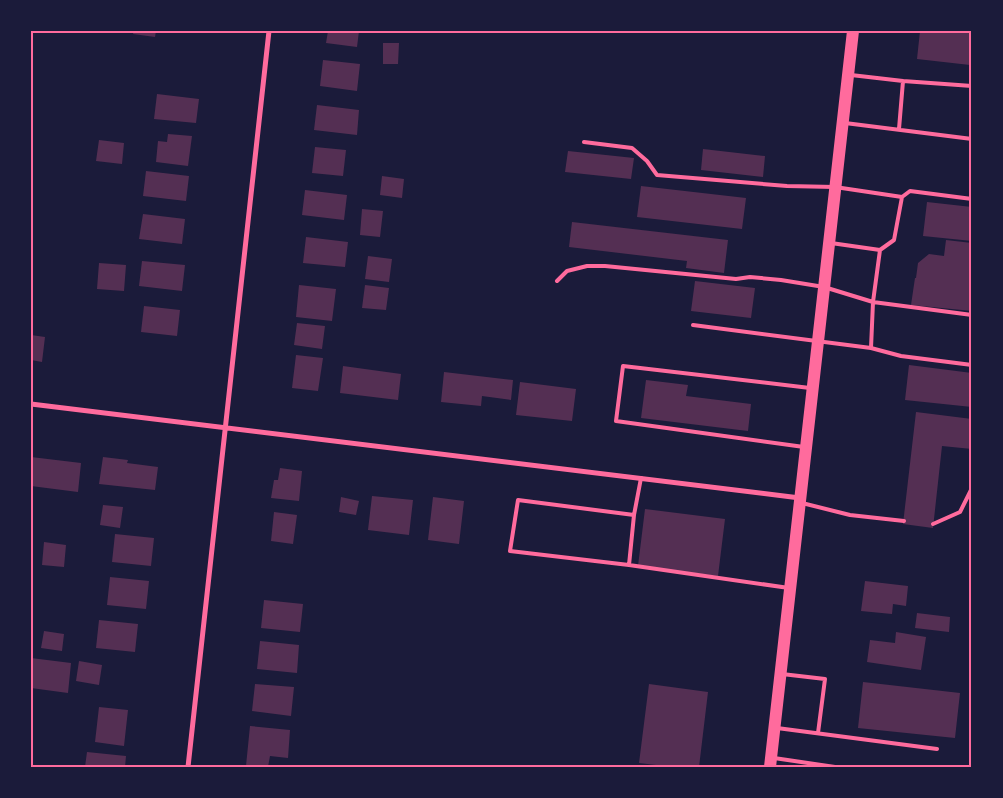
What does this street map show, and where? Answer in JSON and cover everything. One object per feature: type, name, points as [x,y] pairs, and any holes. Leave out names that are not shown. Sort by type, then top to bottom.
[{"type":"main road","points":[[771,762],[853,31]]},
{"type":"street","points":[[188,767],[270,31]]},
{"type":"street","points":[[31,404],[641,478],[800,500]]},
{"type":"lane","points":[[848,75],[972,86]]},
{"type":"lane","points":[[899,129],[903,81]]},
{"type":"lane","points":[[843,123],[972,139]]},
{"type":"lane","points":[[584,142],[632,148],[647,160],[657,175],[787,186],[836,187],[902,197]]},
{"type":"lane","points":[[829,243],[880,250],[894,240],[902,197],[910,191],[972,199]]},
{"type":"lane","points":[[871,348],[873,302],[880,250]]},
{"type":"lane","points":[[557,281],[567,271],[587,266],[606,266],[736,279],[750,277],[824,287],[873,302],[972,315]]},
{"type":"lane","points":[[693,324],[871,348],[902,356],[972,365]]},
{"type":"lane","points":[[806,447],[616,421],[623,366],[813,389]]},
{"type":"lane","points":[[628,565],[641,478]]},
{"type":"lane","points":[[933,524],[960,512],[972,488]]},
{"type":"lane","points":[[634,515],[518,500],[510,551],[628,565],[790,588]]},
{"type":"lane","points":[[800,500],[850,515],[904,521]]},
{"type":"lane","points":[[781,674],[825,679],[818,733]]},
{"type":"lane","points":[[775,728],[937,749]]},
{"type":"lane","points":[[771,762],[835,767]]},
{"type":"building","points":[[134,31],[156,31],[155,37],[133,34]]},
{"type":"building","points":[[328,31],[359,31],[357,47],[326,43]]},
{"type":"building","points":[[920,31],[972,31],[970,65],[917,59]]},
{"type":"building","points":[[383,43],[399,43],[398,64],[383,64]]},
{"type":"building","points":[[323,60],[360,64],[357,91],[320,86]]},
{"type":"building","points":[[157,94],[199,99],[196,123],[154,119]]},
{"type":"building","points":[[317,105],[359,110],[357,135],[314,130]]},
{"type":"building","points":[[168,134],[192,136],[188,166],[156,162],[158,141],[167,142]]},
{"type":"building","points":[[99,140],[124,143],[122,164],[96,161]]},
{"type":"building","points":[[315,147],[346,150],[343,176],[312,173]]},
{"type":"building","points":[[703,149],[765,156],[763,177],[701,170]]},
{"type":"building","points":[[568,151],[634,158],[631,179],[565,172]]},
{"type":"building","points":[[146,171],[189,176],[186,201],[143,196]]},
{"type":"building","points":[[382,176],[404,179],[402,198],[380,195]]},
{"type":"building","points":[[641,186],[746,198],[742,229],[637,217]]},
{"type":"building","points":[[305,190],[347,195],[344,220],[302,215]]},
{"type":"building","points":[[927,202],[972,207],[972,241],[923,236]]},
{"type":"building","points":[[362,209],[383,211],[380,237],[360,235]]},
{"type":"building","points":[[143,214],[185,219],[182,244],[139,239]]},
{"type":"building","points":[[572,222],[728,240],[724,273],[686,268],[687,261],[569,247]]},
{"type":"building","points":[[306,237],[348,242],[345,267],[303,263]]},
{"type":"building","points":[[946,240],[972,243],[972,311],[911,305],[918,263],[929,254],[944,256]]},
{"type":"building","points":[[368,256],[392,259],[389,282],[365,279]]},
{"type":"building","points":[[142,261],[185,265],[182,291],[139,286]]},
{"type":"building","points":[[99,263],[126,265],[124,291],[97,289]]},
{"type":"building","points":[[695,281],[755,288],[751,318],[691,311]]},
{"type":"building","points":[[299,285],[336,289],[332,321],[296,317]]},
{"type":"building","points":[[365,285],[389,288],[386,310],[362,308]]},
{"type":"building","points":[[144,306],[180,310],[177,336],[141,332]]},
{"type":"building","points":[[297,323],[325,326],[322,349],[294,345]]},
{"type":"building","points":[[31,335],[45,337],[42,362],[31,360]]},
{"type":"building","points":[[296,355],[323,358],[318,391],[292,388]]},
{"type":"building","points":[[909,365],[972,373],[972,407],[905,400]]},
{"type":"building","points":[[343,366],[401,374],[398,400],[340,393]]},
{"type":"building","points":[[444,372],[513,380],[511,400],[482,396],[481,406],[441,402]]},
{"type":"building","points":[[646,380],[688,385],[686,396],[751,404],[748,431],[641,418]]},
{"type":"building","points":[[520,382],[576,389],[572,421],[516,415]]},
{"type":"building","points":[[916,412],[972,419],[972,449],[942,446],[933,528],[903,524]]},
{"type":"building","points":[[31,457],[81,463],[78,492],[31,486]]},
{"type":"building","points":[[103,457],[128,460],[127,463],[158,467],[155,490],[99,484]]},
{"type":"building","points":[[280,468],[302,471],[299,501],[271,498],[274,480],[278,480]]},
{"type":"building","points":[[372,496],[413,500],[409,535],[368,530]]},
{"type":"building","points":[[341,497],[359,501],[356,515],[339,512]]},
{"type":"building","points":[[433,497],[464,501],[459,544],[428,540]]},
{"type":"building","points":[[103,505],[123,507],[120,528],[100,525]]},
{"type":"building","points":[[645,509],[725,519],[718,576],[638,566]]},
{"type":"building","points":[[274,512],[297,515],[293,544],[271,541]]},
{"type":"building","points":[[115,534],[154,538],[151,566],[112,562]]},
{"type":"building","points":[[44,542],[66,545],[64,567],[42,565]]},
{"type":"building","points":[[110,577],[149,581],[146,609],[107,605]]},
{"type":"building","points":[[865,581],[908,586],[906,606],[893,604],[892,614],[861,611]]},
{"type":"building","points":[[264,600],[303,604],[300,632],[261,628]]},
{"type":"building","points":[[917,613],[950,617],[949,632],[915,628]]},
{"type":"building","points":[[99,620],[138,624],[135,652],[96,648]]},
{"type":"building","points":[[44,631],[64,634],[62,651],[41,648]]},
{"type":"building","points":[[896,632],[926,637],[921,670],[867,662],[870,640],[895,643]]},
{"type":"building","points":[[260,641],[299,645],[297,673],[257,669]]},
{"type":"building","points":[[31,658],[71,663],[68,693],[31,688]]},
{"type":"building","points":[[79,661],[102,665],[99,685],[76,681]]},
{"type":"building","points":[[863,682],[960,693],[955,738],[858,728]]},
{"type":"building","points":[[255,684],[294,687],[291,716],[252,711]]},
{"type":"building","points":[[649,684],[708,692],[699,767],[673,767],[639,763]]},
{"type":"building","points":[[99,707],[128,710],[124,746],[95,742]]},
{"type":"building","points":[[250,726],[290,730],[288,758],[270,756],[268,767],[246,766]]},
{"type":"building","points":[[87,752],[126,756],[125,767],[85,767]]}]
